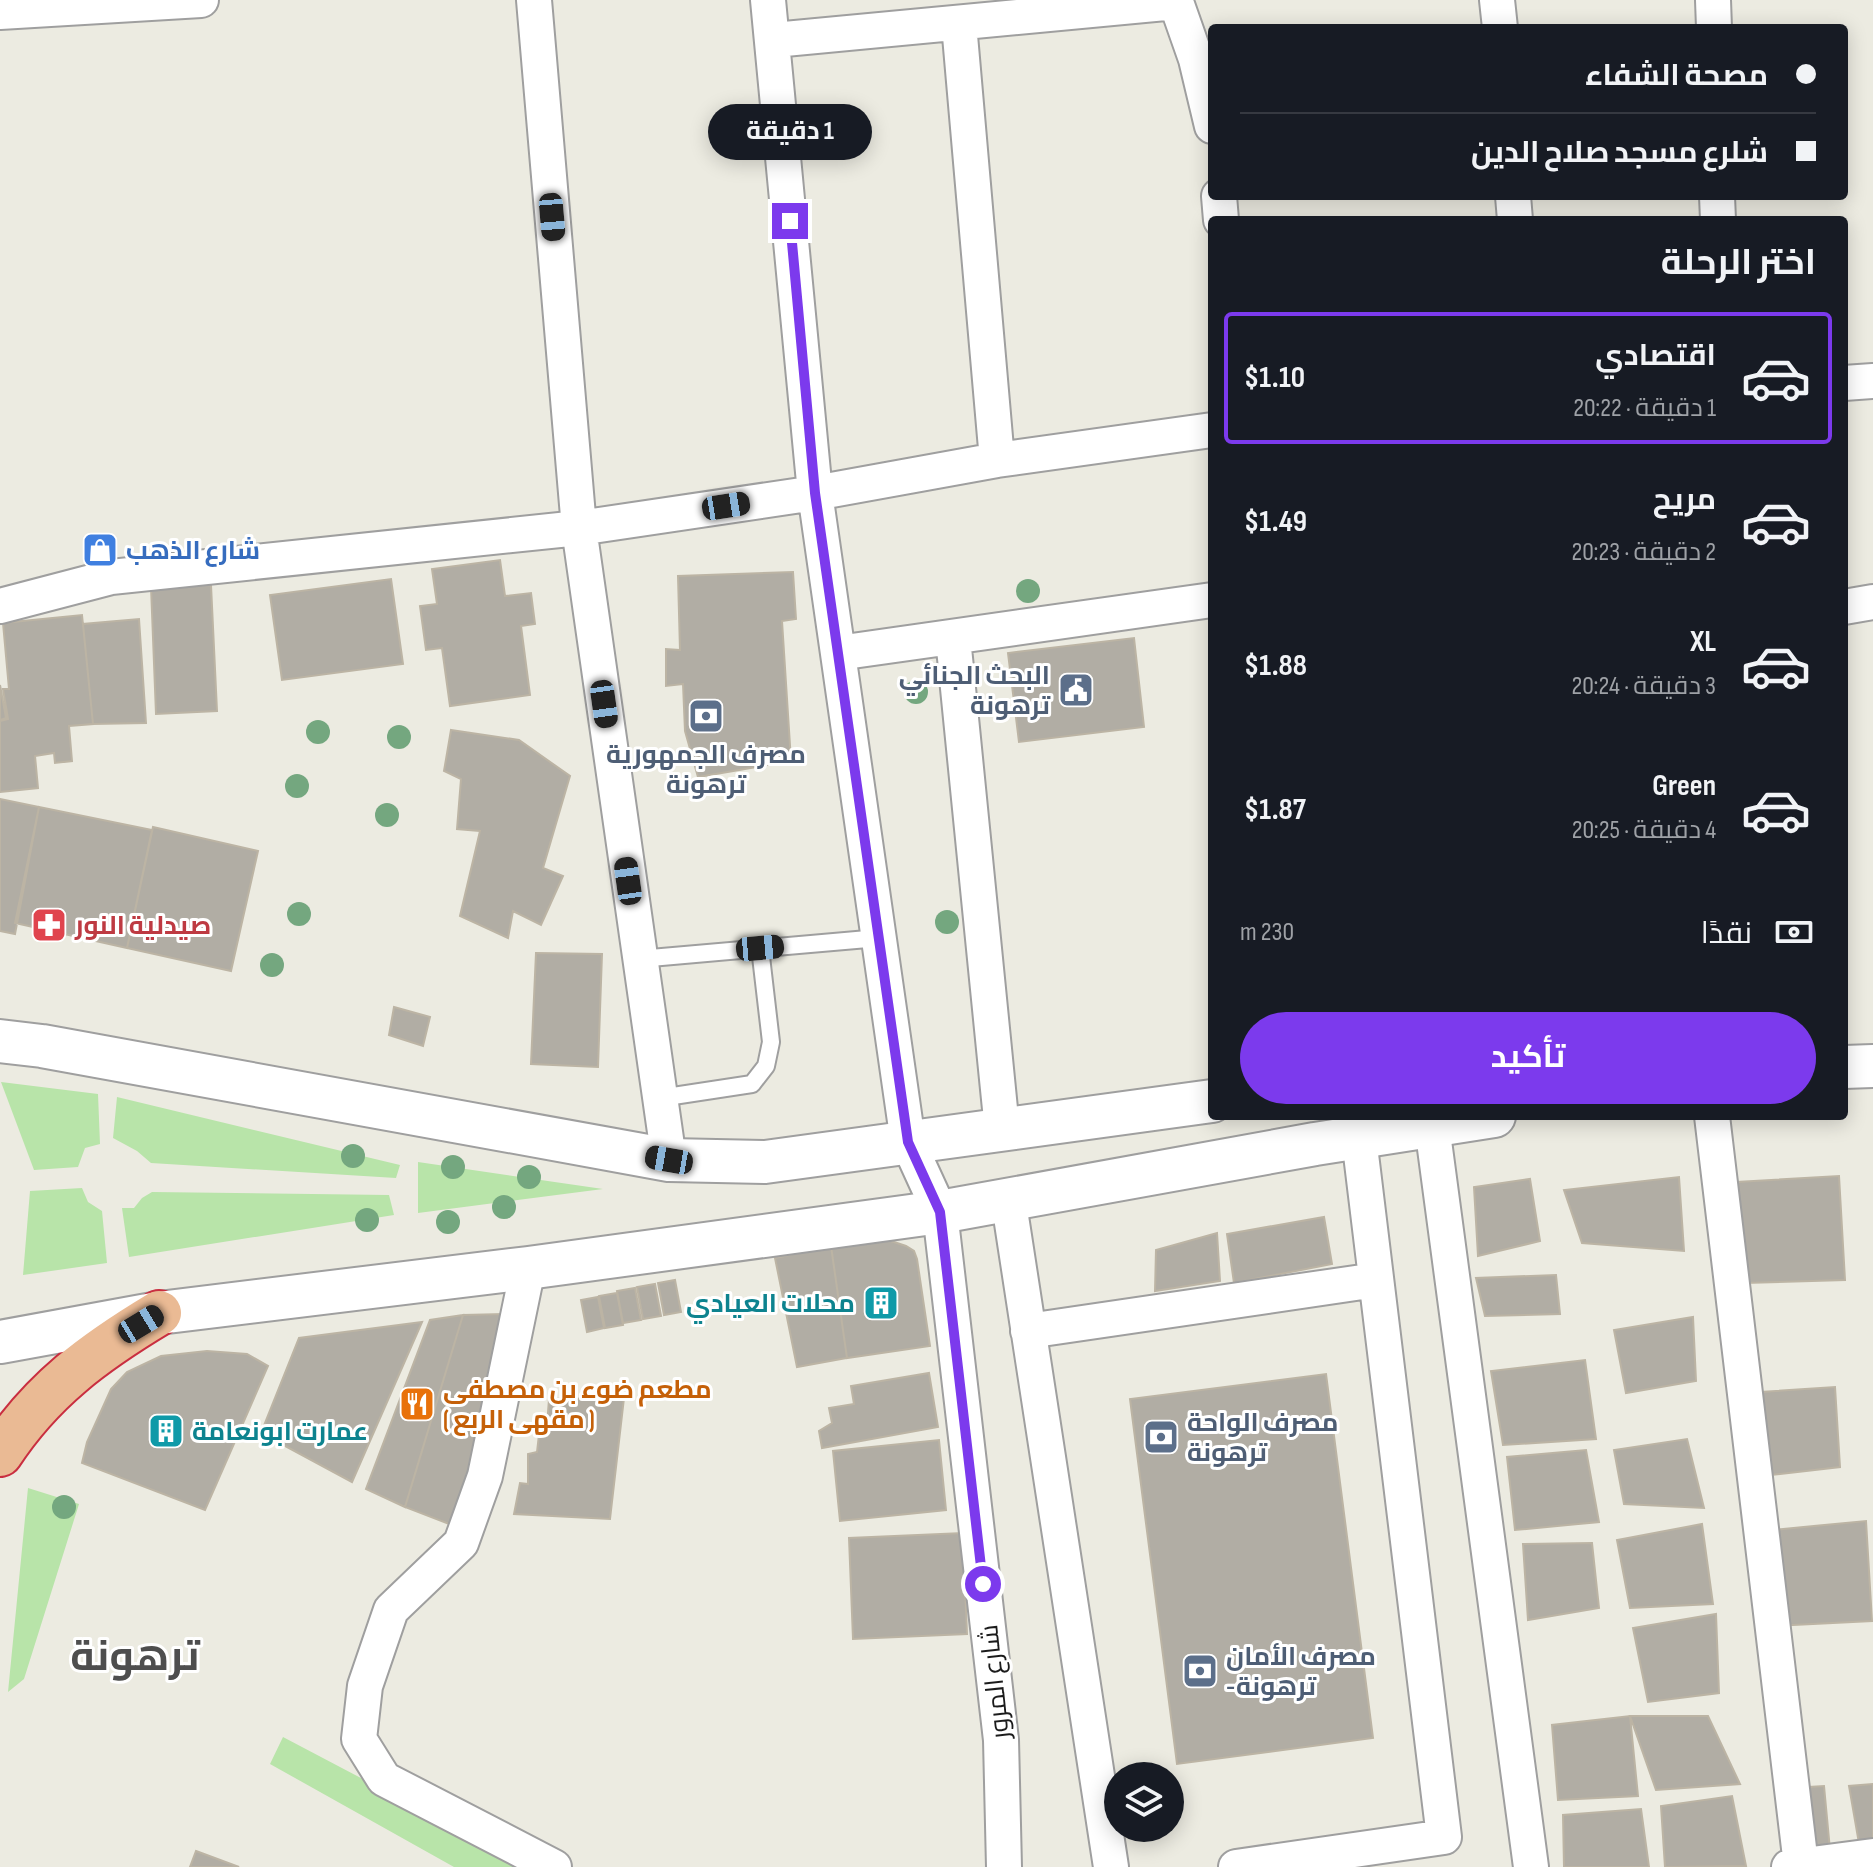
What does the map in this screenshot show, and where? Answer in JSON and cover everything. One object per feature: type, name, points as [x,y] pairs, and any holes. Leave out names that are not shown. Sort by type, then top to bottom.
[{"type":"highway","points":[[0,1454],[55,1387],[104,1346],[159,1313]]},
{"type":"street","points":[[0,12],[201,0]]},
{"type":"street","points":[[534,0],[579,528],[669,1160]]},
{"type":"street","name":"شارع المرور","points":[[768,0],[815,493],[908,1142],[940,1212],[1001,1740],[1004,1867]]},
{"type":"street","points":[[1497,0],[1500,24]]},
{"type":"street","points":[[1713,0],[1714,24]]},
{"type":"street","points":[[774,40],[1176,2],[1196,59],[1208,109]]},
{"type":"street","points":[[959,24],[997,460]]},
{"type":"street","points":[[1848,383],[1873,381]]},
{"type":"street","points":[[0,606],[111,577],[579,528],[815,493],[997,460],[1208,431]]},
{"type":"street","points":[[838,653],[1208,601]]},
{"type":"street","points":[[1848,606],[1873,602]]},
{"type":"street","points":[[953,638],[1002,1129]]},
{"type":"street","points":[[0,1041],[42,1046],[669,1160],[765,1162],[1208,1102]]},
{"type":"street","points":[[1848,1067],[1873,1066]]},
{"type":"street","points":[[0,1342],[159,1313],[528,1268],[940,1212],[1008,1197],[1469,1120]]},
{"type":"street","points":[[1712,1120],[1795,1866],[1873,1856]]},
{"type":"street","points":[[1432,1126],[1531,1867]]},
{"type":"street","points":[[1236,1867],[1444,1837],[1359,1138]]},
{"type":"street","points":[[1008,1197],[1111,1867]]},
{"type":"street","points":[[528,1268],[485,1476],[461,1543],[391,1610],[365,1686],[359,1739],[384,1779],[554,1867]]},
{"type":"street","points":[[1028,1331],[1376,1280]]},
{"type":"lane","points":[[639,959],[879,938]]},
{"type":"lane","points":[[660,1098],[752,1084],[766,1066],[771,1042],[760,948]]},
{"type":"green space","points":[[1,1082],[98,1094],[100,1144],[85,1148],[78,1167],[34,1170]]},
{"type":"green space","points":[[117,1097],[400,1165],[396,1178],[151,1163],[113,1138]]},
{"type":"green space","points":[[418,1162],[603,1189],[418,1213]]},
{"type":"green space","points":[[82,1188],[88,1202],[102,1211],[107,1263],[23,1275],[30,1191]]},
{"type":"green space","points":[[152,1192],[389,1195],[394,1215],[129,1257],[122,1208],[134,1208]]},
{"type":"green space","points":[[28,1488],[79,1504],[24,1679],[8,1692]]},
{"type":"green space","points":[[283,1737],[530,1867],[454,1867],[270,1764]]},
{"type":"building","points":[[500,560],[505,596],[531,593],[535,624],[521,626],[530,695],[450,706],[442,648],[426,650],[420,606],[437,604],[432,569]]},
{"type":"building","points":[[793,572],[796,619],[782,621],[791,761],[698,777],[685,731],[683,684],[666,686],[666,649],[680,650],[678,576]]},
{"type":"building","points":[[391,579],[403,664],[282,680],[270,595]]},
{"type":"building","points":[[211,585],[217,711],[156,714],[151,587]]},
{"type":"building","points":[[82,615],[93,724],[69,726],[72,761],[55,763],[54,753],[35,756],[38,788],[0,792],[0,721],[8,719],[3,689],[9,689],[3,623]]},
{"type":"building","points":[[139,619],[146,723],[93,724],[83,624]]},
{"type":"building","name":"البحث الجنائي ترهونة","points":[[1134,638],[1144,727],[1019,742],[1008,653]]},
{"type":"building","points":[[0,685],[6,718],[0,720]]},
{"type":"building","points":[[451,730],[519,740],[570,776],[543,868],[563,876],[541,925],[513,911],[508,938],[460,916],[480,831],[457,829],[461,779],[444,771]]},
{"type":"building","points":[[0,799],[39,807],[15,934],[0,931]]},
{"type":"building","points":[[39,807],[152,830],[127,948],[15,923]]},
{"type":"building","points":[[153,827],[258,851],[231,971],[127,948]]},
{"type":"building","points":[[536,953],[602,954],[598,1067],[531,1064]]},
{"type":"building","points":[[394,1007],[430,1017],[423,1046],[389,1035]]},
{"type":"building","points":[[1839,1176],[1845,1280],[1745,1283],[1737,1182]]},
{"type":"building","points":[[1679,1177],[1684,1251],[1582,1243],[1564,1190]]},
{"type":"building","points":[[1530,1179],[1540,1241],[1478,1256],[1474,1187]]},
{"type":"building","points":[[1324,1217],[1332,1264],[1234,1283],[1227,1234]]},
{"type":"building","points":[[1217,1233],[1220,1281],[1155,1291],[1156,1250]]},
{"type":"building","name":"محلات العيادي","points":[[882,1238],[914,1251],[930,1346],[847,1358],[831,1246]]},
{"type":"building","points":[[831,1246],[847,1358],[797,1367],[775,1258]]},
{"type":"building","points":[[1556,1275],[1560,1314],[1485,1316],[1476,1278]]},
{"type":"building","points":[[675,1280],[681,1312],[664,1315],[658,1283]]},
{"type":"building","points":[[655,1284],[661,1316],[643,1319],[637,1287]]},
{"type":"building","points":[[635,1288],[641,1320],[623,1323],[617,1291]]},
{"type":"building","points":[[617,1293],[623,1325],[605,1328],[599,1296]]},
{"type":"building","points":[[598,1297],[604,1328],[587,1332],[581,1300]]},
{"type":"building","points":[[504,1314],[457,1527],[405,1507],[463,1315]]},
{"type":"building","name":"مطعم ضوء بن مصطفى ( مقهى الربع )","points":[[463,1315],[405,1507],[366,1489],[430,1320]]},
{"type":"building","points":[[1693,1317],[1696,1381],[1626,1393],[1614,1330]]},
{"type":"building","points":[[422,1322],[352,1482],[261,1433],[299,1338]]},
{"type":"building","name":"عمارت ابونعامة","points":[[207,1351],[247,1354],[268,1366],[205,1510],[82,1463],[87,1442],[111,1389],[127,1372],[161,1356]]},
{"type":"building","points":[[1585,1360],[1596,1439],[1503,1445],[1491,1371]]},
{"type":"building","points":[[929,1373],[938,1427],[822,1448],[819,1431],[832,1423],[829,1408],[854,1404],[851,1386]]},
{"type":"building","points":[[1326,1374],[1373,1738],[1177,1762],[1130,1399]]},
{"type":"building","points":[[1835,1387],[1840,1467],[1762,1476],[1745,1393]]},
{"type":"building","points":[[624,1398],[610,1519],[514,1514],[520,1483],[528,1484],[528,1454],[537,1452],[540,1426],[547,1426],[549,1399]]},
{"type":"building","points":[[1687,1439],[1704,1508],[1624,1504],[1614,1450]]},
{"type":"building","points":[[939,1440],[946,1510],[840,1521],[833,1451]]},
{"type":"building","points":[[1586,1450],[1599,1522],[1515,1530],[1507,1457]]},
{"type":"building","points":[[1866,1521],[1872,1621],[1772,1626],[1761,1531]]},
{"type":"building","points":[[1702,1524],[1713,1604],[1630,1608],[1617,1540]]},
{"type":"building","points":[[963,1533],[967,1634],[853,1639],[849,1538]]},
{"type":"building","points":[[1592,1543],[1599,1608],[1528,1620],[1523,1544]]},
{"type":"building","points":[[1716,1614],[1719,1693],[1648,1702],[1633,1628]]},
{"type":"building","points":[[1630,1716],[1638,1796],[1558,1800],[1552,1725]]},
{"type":"building","points":[[1630,1716],[1708,1716],[1740,1784],[1656,1790]]},
{"type":"building","points":[[1873,1784],[1873,1854],[1861,1855],[1849,1786]]},
{"type":"building","points":[[1824,1786],[1830,1850],[1799,1849],[1792,1788]]},
{"type":"building","points":[[1732,1796],[1746,1866],[1665,1867],[1661,1806]]},
{"type":"building","points":[[1641,1809],[1649,1867],[1564,1867],[1563,1815]]},
{"type":"building","points":[[196,1851],[239,1867],[190,1867]]},
{"type":"place","name":"شارع الذهب","points":[[100,550]]},
{"type":"place","name":"البحث الجنائي ترهونة","points":[[1076,690]]},
{"type":"place","name":"مصرف الجمهورية ترهونة","points":[[706,716]]},
{"type":"place","name":"صيدلية النور","points":[[49,925]]},
{"type":"place","name":"محلات العيادي","points":[[881,1303]]},
{"type":"place","name":"مطعم ضوء بن مصطفى ( مقهى الربع )","points":[[417,1404]]},
{"type":"place","name":"عمارت ابونعامة","points":[[166,1431]]},
{"type":"place","name":"مصرف الواحة ترهونة","points":[[1161,1437]]},
{"type":"place","name":"مصرف الأمان -ترهونة","points":[[1200,1671]]},
{"type":"district","name":"ترهونة","points":[[135,1655]]},
{"type":"route","points":[[790,221],[815,493],[908,1142],[940,1212],[983,1584]]}]
